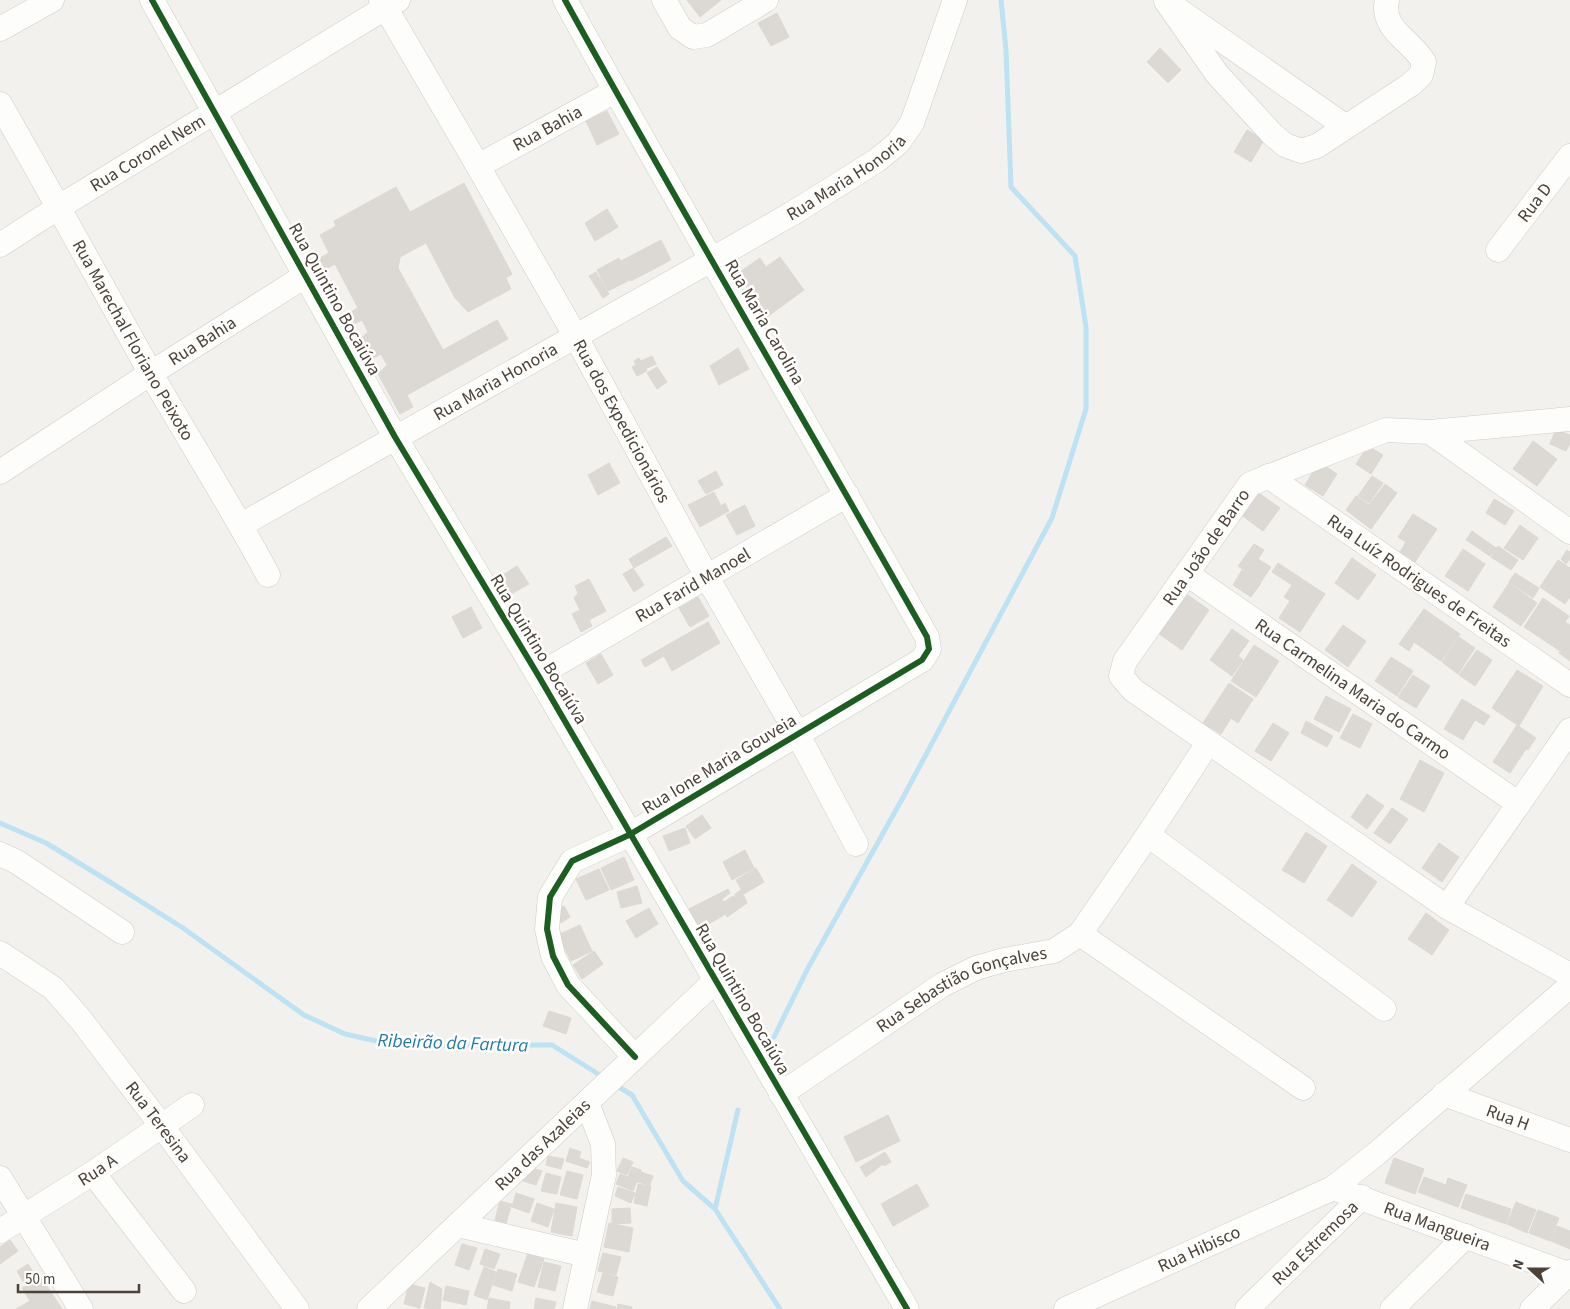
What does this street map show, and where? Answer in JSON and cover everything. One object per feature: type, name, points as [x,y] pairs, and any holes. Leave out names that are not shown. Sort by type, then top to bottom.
[{"type":"street","points":[[0,29],[52,0]]},
{"type":"street","name":"Rua Quintino Bocaiúva","points":[[152,0],[395,437],[538,675],[907,1309]]},
{"type":"street","name":"Rua Maria Carolina","points":[[565,0],[711,260],[927,637],[929,649],[922,660]]},
{"type":"street","points":[[664,0],[680,28],[693,37],[707,35],[766,0]]},
{"type":"street","name":"Rua Maria Honoria","points":[[241,525],[711,260],[876,161],[898,143],[912,123],[955,0]]},
{"type":"street","points":[[1164,1],[1217,74],[1273,135],[1285,145],[1301,151],[1317,146],[1345,126],[1410,86],[1421,75],[1424,62],[1419,54],[1390,25],[1386,6],[1387,0]]},
{"type":"street","points":[[1164,1],[1345,126]]},
{"type":"street","name":"Rua Coronel Nem","points":[[0,245],[59,207],[215,113],[388,3]]},
{"type":"street","name":"Rua dos Expedicionários","points":[[388,3],[478,166],[576,337],[707,577],[798,735],[856,844]]},
{"type":"street","name":"Rua Bahia","points":[[478,166],[615,91]]},
{"type":"street","name":"Rua Marechal Floriano Peixoto","points":[[0,104],[151,373],[241,525],[268,575]]},
{"type":"street","name":"Rua D","points":[[1498,250],[1562,182],[1570,156]]},
{"type":"street","name":"Rua Bahia","points":[[0,472],[151,373],[305,276]]},
{"type":"street","name":"Rua João de Barro","points":[[1208,743],[1133,690],[1121,676],[1125,661],[1250,484],[1386,430],[1420,431],[1570,419]]},
{"type":"street","points":[[1420,431],[1570,532]]},
{"type":"street","name":"Rua Luíz Rodrigues de Freitas","points":[[1268,476],[1570,686]]},
{"type":"street","name":"Rua Farid Manoel","points":[[538,675],[847,495]]},
{"type":"street","name":"Rua Carmelina Maria do Carmo","points":[[1187,574],[1519,804]]},
{"type":"street","name":"Rua Ione Maria Gouveia","points":[[627,1064],[568,984],[553,956],[547,929],[550,897],[572,861],[630,835],[922,660]]},
{"type":"street","points":[[1447,907],[1570,730]]},
{"type":"street","points":[[1208,743],[1447,907],[1570,975]]},
{"type":"street","name":"Rua Sebastião Gonçalves","points":[[781,1094],[942,985],[976,968],[1004,960],[1054,951],[1080,934],[1208,743]]},
{"type":"street","points":[[1148,835],[1384,1009]]},
{"type":"street","points":[[0,854],[16,862],[122,932]]},
{"type":"street","points":[[1080,934],[1303,1088]]},
{"type":"street","name":"Rua Teresina","points":[[0,953],[53,988],[81,1020],[297,1309]]},
{"type":"street","name":"Rua das Azaleias","points":[[369,1309],[716,980]]},
{"type":"street","name":"Rua Hibisco","points":[[1082,1307],[1333,1188],[1376,1154],[1570,986]]},
{"type":"street","name":"Rua H","points":[[1444,1094],[1570,1140]]},
{"type":"street","points":[[575,1309],[604,1175],[603,1144],[592,1099]]},
{"type":"street","name":"Rua A","points":[[0,1230],[93,1173],[192,1105]]},
{"type":"street","points":[[93,1173],[184,1291]]},
{"type":"street","points":[[0,1178],[82,1309]]},
{"type":"street","name":"Rua Mangueira","points":[[1333,1188],[1569,1273]]},
{"type":"street","name":"Rua Estremosa","points":[[1248,1309],[1362,1197]]},
{"type":"street","points":[[458,1225],[586,1255]]},
{"type":"street","points":[[1392,1309],[1466,1236]]},
{"type":"street","points":[[1532,1309],[1569,1273]]},
{"type":"building","points":[[687,0],[721,0],[700,17]]},
{"type":"building","points":[[777,13],[789,37],[771,46],[758,23]]},
{"type":"building","points":[[1160,48],[1181,70],[1168,83],[1147,62]]},
{"type":"building","points":[[607,111],[619,134],[597,145],[586,121]]},
{"type":"building","points":[[1247,130],[1264,140],[1251,162],[1234,152]]},
{"type":"building","points":[[464,183],[512,274],[506,278],[511,289],[468,312],[455,298],[426,243],[400,257],[398,268],[443,350],[497,320],[508,339],[407,395],[413,407],[400,414],[378,374],[387,365],[381,354],[368,361],[356,343],[368,332],[362,320],[350,326],[344,316],[358,308],[335,264],[320,272],[314,261],[329,253],[320,235],[336,226],[334,221],[396,187],[410,212]]},
{"type":"building","points":[[607,209],[618,227],[595,241],[585,223]]},
{"type":"building","points":[[661,240],[671,260],[631,281],[621,261]]},
{"type":"building","points":[[780,257],[804,290],[767,317],[737,274],[760,258],[766,267]]},
{"type":"building","points":[[619,258],[630,280],[608,291],[597,270]]},
{"type":"building","points":[[596,272],[609,294],[603,298],[589,276]]},
{"type":"building","points":[[738,348],[749,369],[719,385],[710,366]]},
{"type":"building","points":[[652,356],[656,364],[645,369],[641,361]]},
{"type":"building","points":[[639,358],[647,371],[637,376],[632,367],[636,365],[634,361]]},
{"type":"building","points":[[657,367],[667,382],[657,389],[647,373]]},
{"type":"building","points":[[1556,429],[1570,435],[1570,443],[1566,451],[1550,444]]},
{"type":"building","points":[[1533,441],[1557,459],[1537,486],[1513,469]]},
{"type":"building","points":[[1368,446],[1383,455],[1371,474],[1356,464]]},
{"type":"building","points":[[1319,462],[1337,474],[1323,496],[1305,485]]},
{"type":"building","points":[[609,463],[620,483],[598,495],[588,475]]},
{"type":"building","points":[[716,471],[723,485],[706,494],[698,481]]},
{"type":"building","points":[[1372,476],[1383,483],[1369,503],[1358,496]]},
{"type":"building","points":[[1385,484],[1397,493],[1371,529],[1346,510],[1356,496],[1369,505]]},
{"type":"building","points":[[1256,491],[1280,508],[1263,531],[1240,514]]},
{"type":"building","points":[[714,492],[721,506],[725,503],[729,511],[700,527],[688,505]]},
{"type":"building","points":[[1494,499],[1514,511],[1505,525],[1486,513]]},
{"type":"building","points":[[745,505],[755,526],[737,535],[726,515]]},
{"type":"building","points":[[1413,514],[1437,529],[1415,562],[1400,552],[1406,542],[1398,537]]},
{"type":"building","points":[[1520,525],[1538,538],[1523,560],[1504,548]]},
{"type":"building","points":[[1472,531],[1496,548],[1490,556],[1466,540]]},
{"type":"building","points":[[666,537],[672,546],[634,568],[629,559]]},
{"type":"building","points":[[1254,544],[1264,550],[1258,559],[1271,567],[1261,582],[1238,566]]},
{"type":"building","points":[[1498,546],[1518,560],[1511,570],[1491,557]]},
{"type":"building","points":[[1463,549],[1485,564],[1468,591],[1445,576]]},
{"type":"building","points":[[1567,550],[1570,552],[1570,559],[1566,564],[1561,559]]},
{"type":"building","points":[[1352,558],[1376,575],[1358,600],[1335,583]]},
{"type":"building","points":[[1558,560],[1570,568],[1570,597],[1565,604],[1540,587]]},
{"type":"building","points":[[1278,563],[1325,594],[1300,632],[1279,618],[1290,601],[1284,597],[1292,585],[1272,572]]},
{"type":"building","points":[[517,566],[529,584],[506,597],[495,580]]},
{"type":"building","points":[[633,568],[644,585],[634,592],[623,574]]},
{"type":"building","points":[[1242,570],[1261,583],[1251,597],[1233,585]]},
{"type":"building","points":[[1515,573],[1539,588],[1533,598],[1509,582]]},
{"type":"building","points":[[589,579],[606,611],[589,620],[592,626],[581,632],[572,614],[580,610],[574,598],[578,593],[575,586]]},
{"type":"building","points":[[1509,583],[1537,603],[1521,626],[1493,607]]},
{"type":"building","points":[[1185,593],[1209,610],[1182,650],[1158,633]]},
{"type":"building","points":[[698,597],[709,616],[690,627],[679,608]]},
{"type":"building","points":[[1543,598],[1569,616],[1565,622],[1570,625],[1570,636],[1560,651],[1524,627]]},
{"type":"building","points":[[471,607],[482,628],[463,638],[452,617]]},
{"type":"building","points":[[1424,609],[1460,634],[1441,661],[1414,642],[1409,651],[1399,644]]},
{"type":"building","points":[[708,622],[720,643],[672,671],[664,656],[645,667],[641,660]]},
{"type":"building","points":[[1343,625],[1366,641],[1348,667],[1325,650]]},
{"type":"building","points":[[1232,629],[1249,641],[1238,656],[1243,660],[1232,676],[1210,660]]},
{"type":"building","points":[[1459,637],[1475,648],[1458,674],[1442,662]]},
{"type":"building","points":[[1570,637],[1570,661],[1559,653]]},
{"type":"building","points":[[1254,645],[1279,661],[1256,697],[1231,681]]},
{"type":"building","points":[[1477,650],[1492,660],[1475,686],[1459,675]]},
{"type":"building","points":[[601,654],[613,675],[598,684],[586,663]]},
{"type":"building","points":[[1391,657],[1413,671],[1397,696],[1375,681]]},
{"type":"building","points":[[1517,670],[1543,686],[1519,726],[1492,708]]},
{"type":"building","points":[[1413,675],[1430,686],[1416,708],[1398,697]]},
{"type":"building","points":[[1229,683],[1253,699],[1238,723],[1231,718],[1221,734],[1203,723]]},
{"type":"building","points":[[1326,696],[1351,709],[1339,732],[1314,719]]},
{"type":"building","points":[[1462,699],[1490,716],[1484,725],[1475,720],[1463,740],[1444,729]]},
{"type":"building","points":[[1353,714],[1372,724],[1360,748],[1340,738]]},
{"type":"building","points":[[1306,721],[1333,736],[1327,747],[1301,733]]},
{"type":"building","points":[[1273,723],[1289,733],[1271,761],[1255,751]]},
{"type":"building","points":[[1517,725],[1536,738],[1510,773],[1493,762]]},
{"type":"building","points":[[1420,760],[1444,773],[1424,812],[1400,799]]},
{"type":"building","points":[[1367,794],[1384,806],[1367,829],[1351,817]]},
{"type":"building","points":[[1392,808],[1408,819],[1390,844],[1374,833]]},
{"type":"building","points":[[702,815],[711,828],[695,839],[686,826]]},
{"type":"building","points":[[685,828],[690,843],[669,851],[663,836]]},
{"type":"building","points":[[1306,832],[1327,846],[1304,883],[1282,870]]},
{"type":"building","points":[[1439,843],[1459,857],[1442,882],[1422,868]]},
{"type":"building","points":[[745,850],[754,868],[732,880],[723,862]]},
{"type":"building","points":[[624,857],[634,880],[611,890],[601,868]]},
{"type":"building","points":[[1352,864],[1377,882],[1352,917],[1327,900]]},
{"type":"building","points":[[756,868],[764,882],[744,894],[736,880]]},
{"type":"building","points":[[599,869],[609,890],[586,900],[576,879]]},
{"type":"building","points":[[637,886],[642,903],[621,908],[617,892]]},
{"type":"building","points":[[728,889],[730,893],[722,899],[724,902],[733,896],[735,898],[735,894],[741,890],[747,903],[727,917],[726,914],[700,929],[689,909]]},
{"type":"building","points":[[564,906],[570,917],[561,923],[555,911]]},
{"type":"building","points":[[649,908],[658,924],[636,938],[626,921]]},
{"type":"building","points":[[1426,913],[1449,930],[1432,955],[1408,939]]},
{"type":"building","points":[[580,925],[592,951],[571,961],[558,935]]},
{"type":"building","points":[[594,951],[603,964],[582,979],[573,965]]},
{"type":"building","points":[[549,1011],[571,1018],[566,1034],[543,1026]]},
{"type":"building","points":[[888,1115],[900,1141],[856,1162],[844,1137]]},
{"type":"building","points":[[570,1148],[581,1152],[579,1158],[590,1162],[587,1168],[566,1161]]},
{"type":"building","points":[[885,1152],[891,1162],[884,1166],[883,1164],[866,1177],[860,1167]]},
{"type":"building","points":[[548,1156],[564,1159],[561,1169],[546,1165]]},
{"type":"building","points":[[623,1158],[633,1162],[627,1175],[617,1171]]},
{"type":"building","points":[[1394,1158],[1424,1169],[1415,1194],[1385,1183]]},
{"type":"building","points":[[528,1167],[542,1171],[536,1185],[523,1181]]},
{"type":"building","points":[[632,1167],[641,1170],[633,1191],[616,1184],[620,1174],[628,1177]]},
{"type":"building","points":[[567,1171],[583,1175],[577,1199],[560,1195]]},
{"type":"building","points":[[641,1172],[653,1176],[650,1185],[637,1182]]},
{"type":"building","points":[[546,1173],[561,1177],[557,1194],[541,1191]]},
{"type":"building","points":[[1424,1177],[1446,1185],[1448,1178],[1467,1185],[1458,1207],[1418,1192]]},
{"type":"building","points":[[638,1184],[651,1186],[647,1206],[634,1203]]},
{"type":"building","points":[[917,1184],[929,1206],[893,1226],[881,1204]]},
{"type":"building","points":[[618,1187],[635,1193],[631,1203],[615,1196]]},
{"type":"building","points":[[516,1193],[534,1199],[529,1213],[512,1207]]},
{"type":"building","points":[[1466,1194],[1511,1209],[1506,1224],[1461,1208]]},
{"type":"building","points":[[500,1201],[512,1204],[506,1223],[495,1220]]},
{"type":"building","points":[[1516,1202],[1536,1210],[1527,1233],[1507,1224]]},
{"type":"building","points":[[537,1203],[554,1209],[548,1227],[531,1221]]},
{"type":"building","points":[[556,1203],[577,1207],[572,1236],[551,1232]]},
{"type":"building","points":[[630,1208],[631,1223],[612,1224],[612,1209]]},
{"type":"building","points":[[1538,1210],[1559,1218],[1550,1241],[1529,1233]]},
{"type":"building","points":[[609,1223],[633,1228],[629,1252],[604,1247]]},
{"type":"building","points":[[1557,1226],[1570,1231],[1570,1249],[1551,1241]]},
{"type":"building","points":[[10,1240],[18,1251],[0,1264],[0,1247]]},
{"type":"building","points":[[462,1244],[477,1248],[469,1270],[455,1265]]},
{"type":"building","points":[[485,1249],[500,1254],[494,1269],[480,1264]]},
{"type":"building","points":[[528,1253],[544,1259],[534,1287],[518,1282]]},
{"type":"building","points":[[603,1253],[621,1257],[616,1275],[598,1271]]},
{"type":"building","points":[[544,1262],[561,1266],[555,1291],[538,1287]]},
{"type":"building","points":[[28,1264],[37,1278],[25,1285],[17,1271]]},
{"type":"building","points":[[484,1267],[496,1272],[487,1300],[474,1295]]},
{"type":"building","points":[[498,1269],[517,1274],[512,1291],[493,1285]]},
{"type":"building","points":[[603,1273],[618,1277],[613,1296],[597,1292]]},
{"type":"building","points":[[41,1277],[62,1309],[16,1309],[30,1301],[22,1288]]},
{"type":"building","points":[[430,1282],[442,1289],[440,1309],[424,1308]]},
{"type":"building","points":[[409,1284],[425,1288],[420,1308],[404,1304]]},
{"type":"building","points":[[446,1286],[469,1291],[466,1305],[443,1300]]},
{"type":"building","points":[[489,1298],[510,1302],[509,1309],[487,1309]]},
{"type":"building","points":[[536,1298],[556,1302],[554,1309],[534,1309]]},
{"type":"building","points":[[592,1301],[616,1307],[615,1309],[590,1309]]},
{"type":"building","points":[[618,1304],[632,1307],[632,1309],[617,1309]]},
{"type":"waterway","points":[[774,1037],[808,968],[906,792],[1052,518],[1086,409],[1086,327],[1075,256],[1011,187],[1006,50],[1001,0]]},
{"type":"waterway","name":"Ribeirão da Fartura","points":[[0,823],[46,843],[110,882],[183,928],[304,1015],[345,1034],[381,1042],[440,1045],[552,1045],[603,1077]]},
{"type":"waterway","name":"Ribeirão da Fartura","points":[[614,1084],[632,1095],[683,1181],[715,1209],[780,1309]]},
{"type":"waterway","points":[[715,1209],[738,1110]]},
{"type":"cycle path","points":[[152,0],[395,437],[538,675],[907,1309]]},
{"type":"cycle path","points":[[565,0],[654,160],[927,637],[929,649],[922,660],[629,835],[572,861],[550,897],[547,929],[553,956],[568,985],[635,1057]]}]
